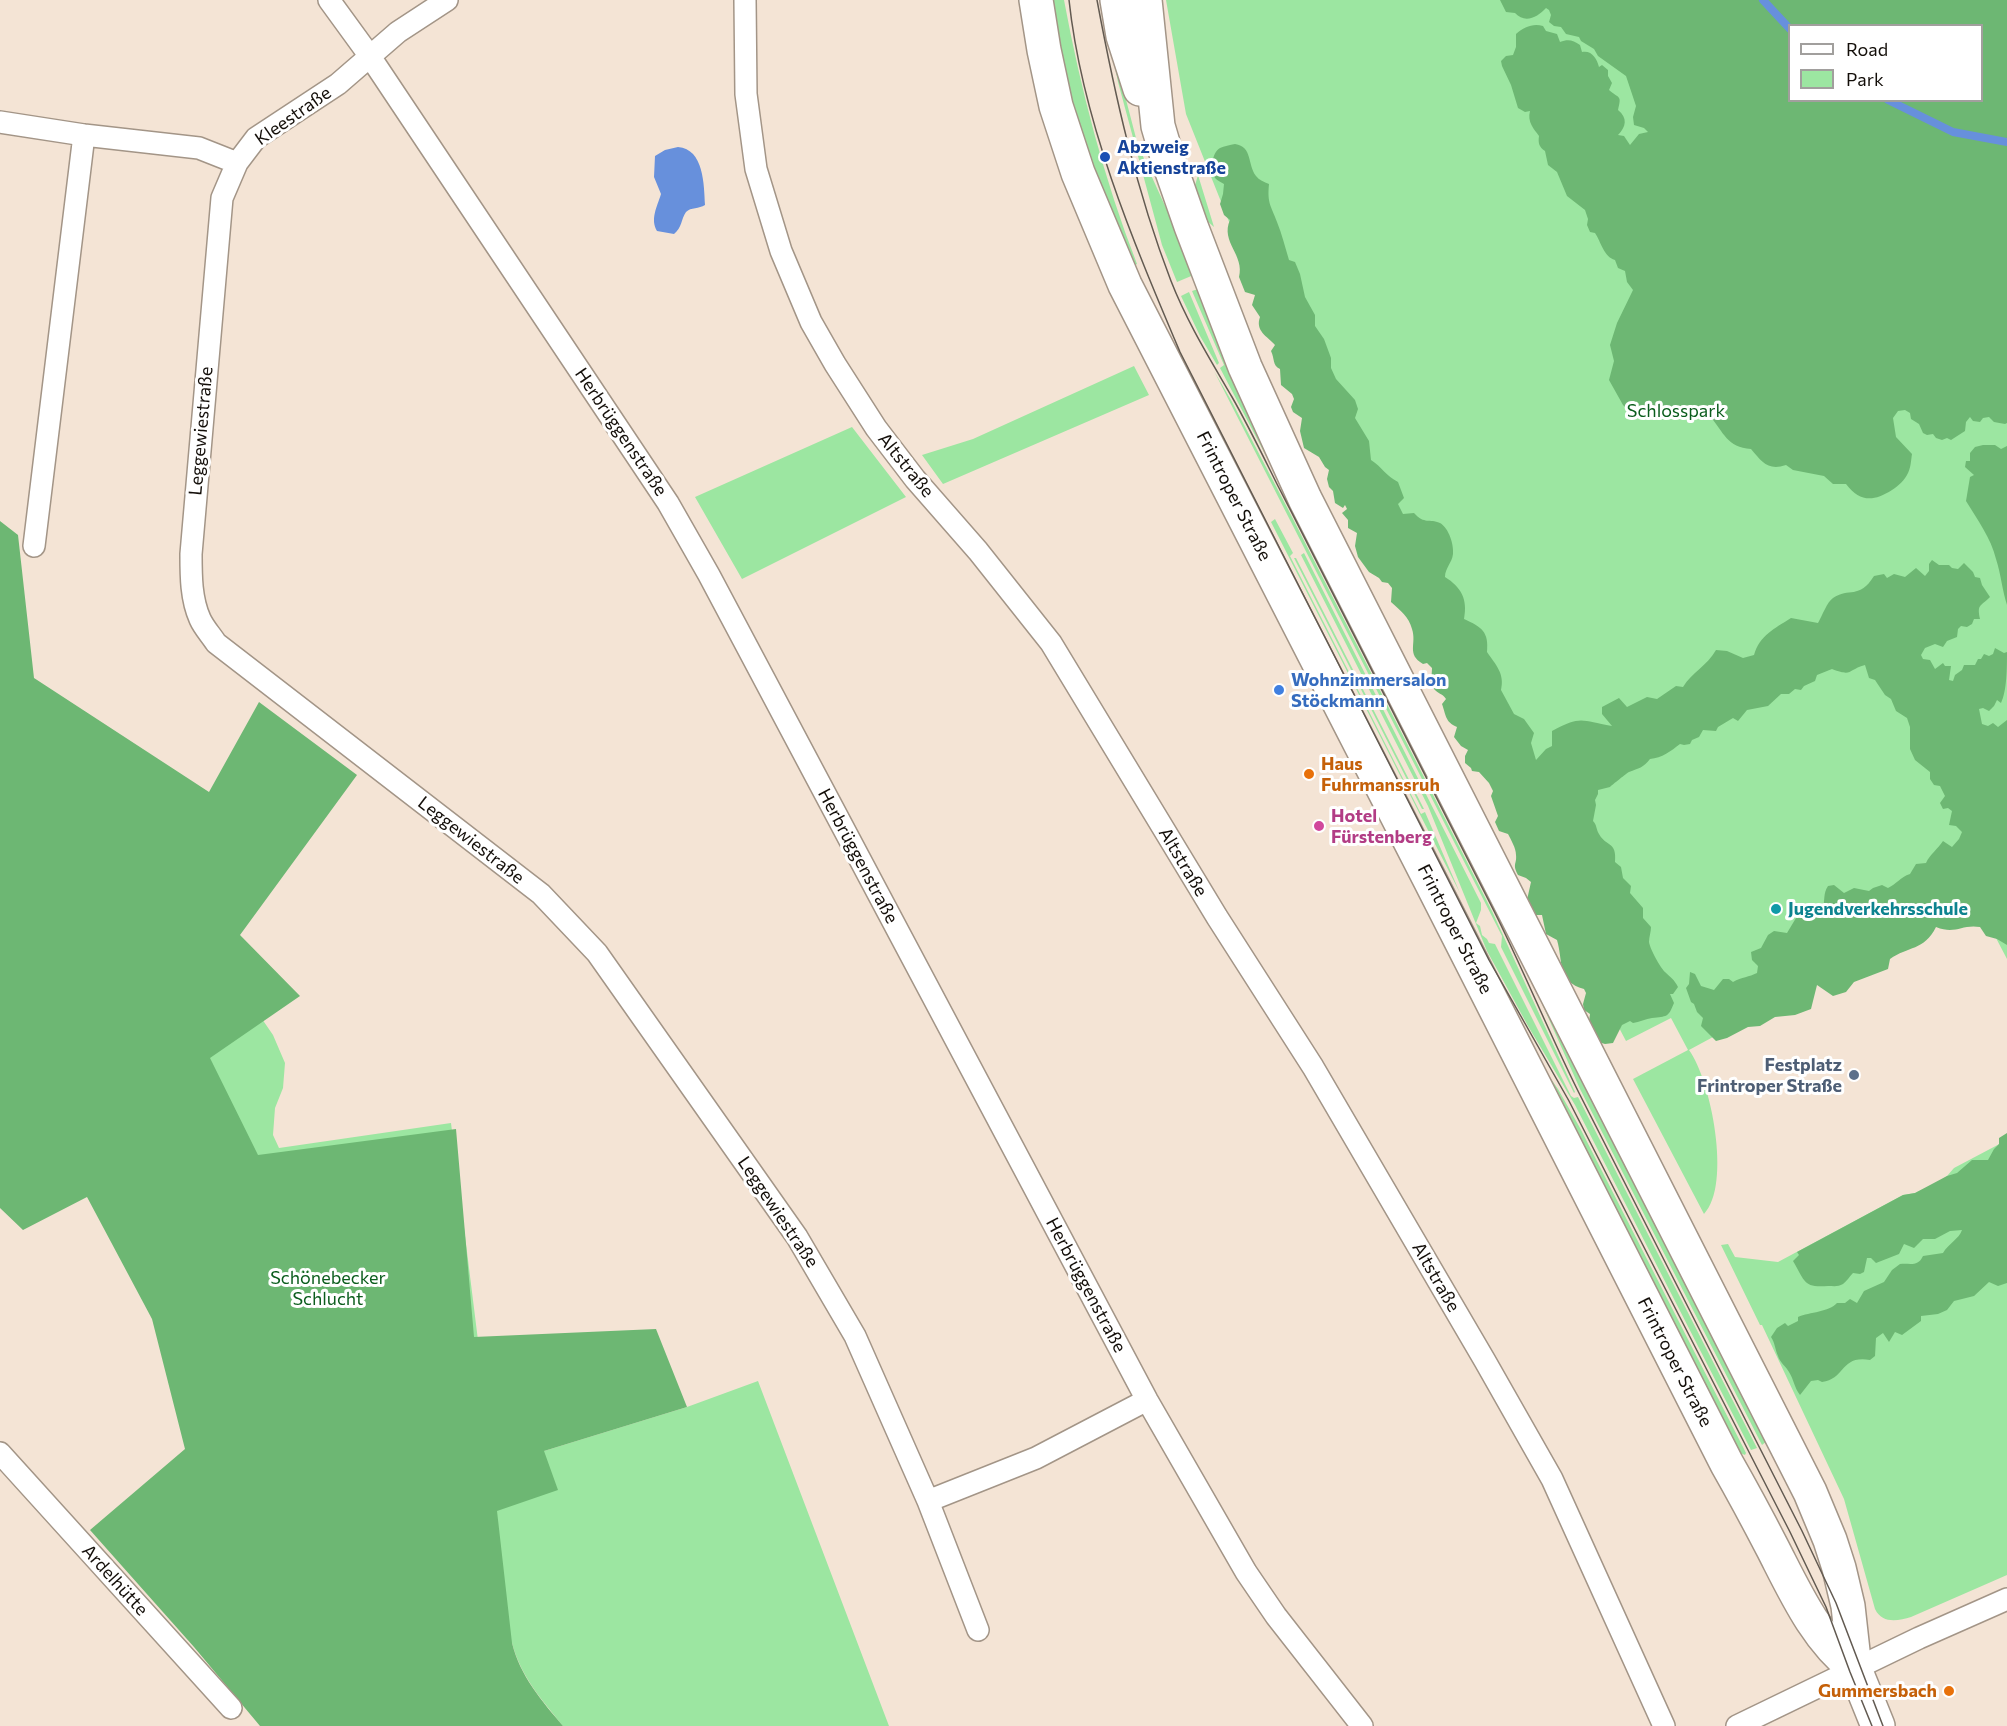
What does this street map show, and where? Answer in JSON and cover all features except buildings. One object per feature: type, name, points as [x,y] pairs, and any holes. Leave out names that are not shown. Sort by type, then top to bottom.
[{"type":"main road","name":"Frintroper Straße","points":[[1036,0],[1056,106],[1081,182],[1125,285],[1727,1464],[1809,1618],[1846,1663],[1855,1669]]},
{"type":"main road","points":[[1117,0],[1123,36],[1131,63],[1141,92],[1158,126]]},
{"type":"main road","name":"Frintroper Straße","points":[[1145,0],[1158,126],[1187,215],[1225,317],[1284,455],[1810,1492],[1830,1539],[1839,1568],[1848,1606],[1855,1669],[1878,1726]]},
{"type":"street","name":"Herbrüggenstraße","points":[[329,0],[369,55],[668,503],[709,575],[1147,1400],[1246,1572],[1276,1616],[1362,1726]]},
{"type":"street","name":"Kleestraße","points":[[237,163],[256,138],[338,84],[398,32],[447,0]]},
{"type":"street","name":"Altstraße","points":[[745,0],[746,94],[756,169],[781,251],[811,322],[876,428],[915,479],[978,551],[1051,643],[1217,917],[1313,1067],[1552,1479],[1664,1726]]},
{"type":"street","points":[[0,122],[84,135],[199,148],[237,163]]},
{"type":"street","points":[[34,546],[84,135]]},
{"type":"street","name":"Leggewiestraße","points":[[237,163],[222,198],[191,554],[191,580],[200,621],[216,643],[541,894],[597,953],[797,1237],[855,1336],[928,1501],[978,1630]]},
{"type":"street","points":[[928,1501],[1036,1458],[1147,1400]]},
{"type":"street","name":"Ardelhütte","points":[[0,1453],[231,1708]]},
{"type":"street","points":[[1737,1726],[1919,1638],[2007,1599]]},
{"type":"green space","points":[[1049,0],[1064,0],[1094,134],[1137,264],[1131,268],[1072,111]]},
{"type":"green space","name":"Schlosspark","points":[[1166,0],[2007,0],[2007,959],[1974,896],[1689,1050],[1705,1084],[1715,1132],[1717,1180],[1712,1200],[1704,1214],[1633,1079],[1688,1050],[1671,1018],[1626,1041],[1567,929],[1293,382],[1186,114]]},
{"type":"green space","points":[[1500,0],[2007,0],[2007,423],[1994,422],[1989,417],[1983,418],[1980,422],[1973,421],[1970,417],[1966,422],[1965,431],[1951,440],[1947,438],[1942,440],[1933,434],[1923,433],[1919,424],[1911,419],[1910,413],[1905,410],[1898,411],[1893,418],[1896,437],[1912,454],[1909,471],[1899,485],[1892,490],[1879,497],[1867,498],[1856,494],[1846,484],[1833,484],[1824,476],[1793,470],[1786,465],[1774,467],[1766,464],[1751,449],[1731,442],[1710,416],[1688,418],[1674,410],[1650,407],[1639,411],[1628,410],[1609,380],[1614,361],[1610,345],[1617,323],[1633,290],[1627,282],[1625,271],[1618,268],[1615,260],[1605,253],[1595,233],[1590,232],[1585,210],[1567,196],[1557,172],[1548,165],[1545,151],[1539,145],[1539,136],[1530,122],[1530,111],[1525,112],[1518,108],[1501,61],[1506,56],[1513,55],[1516,47],[1516,34],[1529,26],[1539,25],[1543,26],[1546,31],[1557,34],[1560,42],[1570,40],[1580,45],[1582,52],[1591,54],[1599,67],[1602,65],[1608,70],[1612,83],[1609,90],[1619,97],[1618,110],[1625,119],[1623,129],[1618,135],[1624,136],[1630,145],[1639,134],[1648,132],[1634,125],[1633,117],[1636,106],[1626,76],[1598,56],[1594,49],[1581,41],[1579,37],[1566,34],[1561,27],[1549,22],[1551,15],[1546,8],[1527,19],[1515,13],[1506,12]]},
{"type":"green space","points":[[1105,19],[1136,138],[1196,274],[1177,282],[1162,245],[1118,82]]},
{"type":"green space","points":[[1235,144],[1247,152],[1256,176],[1269,184],[1270,204],[1289,260],[1295,262],[1300,274],[1305,297],[1315,315],[1315,326],[1324,339],[1336,379],[1355,400],[1358,409],[1355,418],[1369,441],[1371,460],[1398,482],[1404,498],[1398,504],[1403,514],[1414,513],[1424,520],[1440,523],[1448,533],[1453,546],[1453,554],[1445,577],[1462,594],[1465,605],[1464,619],[1483,631],[1487,640],[1487,652],[1501,674],[1501,690],[1514,714],[1524,719],[1534,733],[1531,743],[1536,760],[1552,746],[1552,731],[1576,721],[1612,726],[1602,714],[1602,707],[1619,698],[1627,707],[1647,697],[1657,699],[1676,686],[1683,687],[1716,650],[1727,651],[1743,658],[1754,655],[1760,642],[1768,633],[1791,618],[1818,623],[1833,598],[1859,591],[1874,576],[1884,574],[1887,578],[1894,574],[1905,577],[1916,568],[1925,576],[1932,560],[1939,565],[1949,565],[1958,569],[1964,563],[1975,577],[1980,578],[1990,597],[1979,608],[1980,619],[1974,619],[1967,627],[1961,626],[1957,637],[1947,641],[1943,647],[1935,644],[1925,648],[1921,655],[1923,659],[1930,660],[1935,669],[1943,663],[1945,666],[1951,666],[1949,680],[1953,681],[1964,665],[1975,665],[1984,654],[1989,656],[1993,654],[1995,648],[2004,653],[2007,652],[2006,686],[2001,703],[1997,700],[1989,711],[1979,709],[1982,724],[1988,726],[1993,723],[1998,727],[2007,720],[2007,945],[1986,936],[1980,927],[1949,930],[1936,927],[1921,944],[1890,959],[1888,969],[1854,982],[1846,992],[1833,996],[1817,985],[1811,1009],[1795,1015],[1775,1017],[1760,1026],[1748,1027],[1716,1041],[1701,1026],[1703,1018],[1691,1002],[1686,988],[1689,984],[1690,972],[1695,974],[1701,986],[1714,990],[1723,979],[1733,982],[1757,973],[1758,966],[1752,960],[1751,952],[1761,948],[1768,935],[1774,931],[1787,933],[1796,918],[1810,917],[1815,909],[1823,909],[1828,886],[1834,885],[1844,893],[1854,888],[1869,891],[1882,885],[1888,888],[1910,874],[1916,864],[1926,863],[1943,841],[1952,847],[1962,832],[1956,826],[1949,825],[1952,811],[1948,808],[1943,809],[1940,803],[1945,796],[1940,786],[1934,785],[1930,779],[1930,772],[1915,760],[1910,749],[1910,727],[1907,718],[1896,711],[1891,699],[1885,695],[1875,680],[1869,678],[1865,665],[1847,673],[1832,669],[1817,675],[1815,681],[1801,690],[1795,689],[1789,694],[1781,694],[1768,706],[1747,710],[1738,721],[1733,718],[1718,727],[1716,731],[1703,730],[1699,737],[1692,740],[1690,744],[1680,744],[1662,756],[1650,759],[1610,787],[1598,790],[1593,821],[1602,838],[1613,847],[1615,862],[1621,867],[1623,878],[1631,886],[1630,893],[1643,908],[1643,918],[1651,927],[1649,942],[1653,953],[1663,970],[1678,987],[1673,994],[1670,994],[1674,1003],[1666,1015],[1633,1023],[1630,1021],[1622,1025],[1613,1043],[1598,1042],[1589,1022],[1590,1014],[1584,1010],[1586,993],[1584,989],[1575,986],[1565,976],[1557,940],[1546,934],[1542,915],[1535,915],[1527,900],[1531,882],[1518,875],[1515,868],[1516,852],[1513,844],[1508,834],[1499,831],[1495,822],[1498,816],[1491,796],[1493,791],[1479,772],[1472,771],[1465,763],[1468,750],[1461,746],[1454,737],[1457,727],[1446,718],[1442,704],[1446,699],[1433,687],[1432,668],[1427,663],[1423,664],[1418,660],[1413,652],[1411,625],[1404,614],[1391,602],[1392,588],[1388,583],[1382,582],[1369,572],[1358,557],[1355,546],[1357,533],[1348,528],[1348,520],[1342,513],[1347,509],[1345,505],[1343,508],[1335,503],[1333,491],[1327,479],[1329,470],[1319,457],[1304,448],[1300,431],[1302,418],[1293,412],[1292,394],[1281,385],[1280,369],[1275,364],[1271,351],[1275,345],[1260,330],[1260,317],[1252,305],[1255,295],[1245,292],[1239,277],[1239,262],[1228,235],[1230,220],[1224,215],[1220,204],[1224,184],[1214,176],[1213,158],[1220,148]]},
{"type":"green space","points":[[1198,175],[1214,227],[1206,220],[1194,189]]},
{"type":"green space","points":[[1201,288],[1767,1441],[1762,1445],[1580,1089],[1531,979],[1220,368],[1224,365],[1192,291]]},
{"type":"green space","points":[[1189,292],[1219,363],[1217,365],[1181,296]]},
{"type":"green space","points":[[1134,366],[1149,395],[943,484],[922,455],[973,439]]},
{"type":"green space","points":[[1214,371],[1290,513],[1492,911],[1574,1093],[1501,947],[1502,936]]},
{"type":"green space","points":[[852,427],[906,497],[742,579],[695,497]]},
{"type":"green space","points":[[1995,445],[2001,449],[2007,446],[2007,605],[1991,544],[1966,501],[1970,477],[1974,475],[1965,467],[1966,461],[1970,461],[1970,453],[1975,447]]},
{"type":"green space","points":[[1275,519],[1293,553],[1290,556],[1421,814],[1425,812],[1460,893],[1271,522]]},
{"type":"green space","name":"Schönebecker Schlucht","points":[[0,521],[18,535],[34,678],[209,792],[259,702],[357,775],[240,935],[300,996],[210,1058],[258,1155],[456,1129],[474,1337],[656,1329],[687,1407],[544,1451],[558,1490],[497,1511],[512,1643],[526,1677],[563,1726],[260,1726],[194,1647],[90,1530],[185,1449],[152,1319],[87,1197],[23,1230],[0,1208]]},
{"type":"green space","points":[[1304,553],[1481,903],[1476,923],[1480,926],[1482,935],[1489,943],[1495,944],[1571,1096],[1578,1097],[1757,1448],[1751,1450],[1575,1105],[1487,951],[1428,806],[1301,555]]},
{"type":"green space","points":[[1294,558],[1296,558],[1424,809]]},
{"type":"green space","name":"Schönebecker Schlucht","points":[[0,682],[230,938],[249,1000],[273,1035],[285,1063],[283,1088],[275,1108],[273,1135],[279,1148],[451,1123],[490,1437],[544,1451],[687,1407],[758,1381],[889,1726],[563,1726],[527,1677],[512,1643],[297,1726]]},
{"type":"green space","points":[[1534,1055],[1558,1089],[1580,1128],[1743,1447],[1745,1455],[1738,1452]]},
{"type":"green space","points":[[2007,1133],[2007,1283],[1998,1286],[1989,1282],[1974,1296],[1954,1301],[1947,1310],[1938,1314],[1921,1316],[1921,1321],[1902,1335],[1895,1332],[1889,1342],[1883,1333],[1876,1338],[1875,1356],[1870,1360],[1853,1361],[1830,1380],[1811,1381],[1800,1395],[1779,1358],[1771,1337],[1777,1328],[1785,1323],[1788,1326],[1798,1321],[1798,1317],[1824,1310],[1837,1303],[1845,1303],[1850,1299],[1857,1303],[1864,1291],[1884,1282],[1892,1270],[1900,1264],[1916,1263],[1923,1256],[1943,1253],[1962,1230],[1950,1231],[1935,1239],[1923,1239],[1914,1248],[1904,1244],[1899,1254],[1876,1263],[1871,1258],[1867,1258],[1864,1272],[1853,1273],[1838,1286],[1814,1286],[1806,1282],[1793,1261],[1799,1255],[1797,1252],[1903,1195],[1915,1193],[1957,1173],[1972,1160],[1988,1160],[1999,1144],[1999,1138]]},
{"type":"green space","points":[[2007,1140],[2007,1575],[1911,1617],[1886,1619],[1875,1609],[1844,1499],[1762,1325],[1721,1245],[1728,1244],[1735,1257],[1778,1262],[1903,1195],[1915,1193],[1938,1182],[1954,1168]]},
{"type":"water","points":[[678,147],[687,149],[698,161],[703,178],[705,205],[686,212],[679,229],[674,234],[657,231],[655,226],[655,213],[661,194],[654,177],[655,156],[665,150]]},
{"type":"waterway","points":[[1763,0],[1788,27]]},
{"type":"waterway","points":[[1892,102],[1953,132],[2007,142]]},
{"type":"tram line","points":[[1069,0],[1085,90],[1097,135],[1128,224],[1180,352],[1489,960],[1569,1101],[1790,1532],[1826,1607],[1872,1726]]},
{"type":"tram line","points":[[1097,0],[1111,72],[1137,177],[1177,296],[1250,430],[1386,698],[1505,934],[1579,1093],[1802,1531],[1836,1603],[1883,1726]]},
{"type":"place","name":"Abzweig Aktienstraße","points":[[1105,157]]},
{"type":"place","name":"Wohnzimmersalon Stöckmann","points":[[1279,690]]},
{"type":"place","name":"Haus Fuhrmanssruh","points":[[1309,774]]},
{"type":"place","name":"Hotel Fürstenberg","points":[[1319,826]]},
{"type":"place","name":"Jugendverkehrsschule","points":[[1776,909]]},
{"type":"place","name":"Festplatz Frintroper Straße","points":[[1854,1075]]},
{"type":"place","name":"Gummersbach","points":[[1949,1691]]}]
